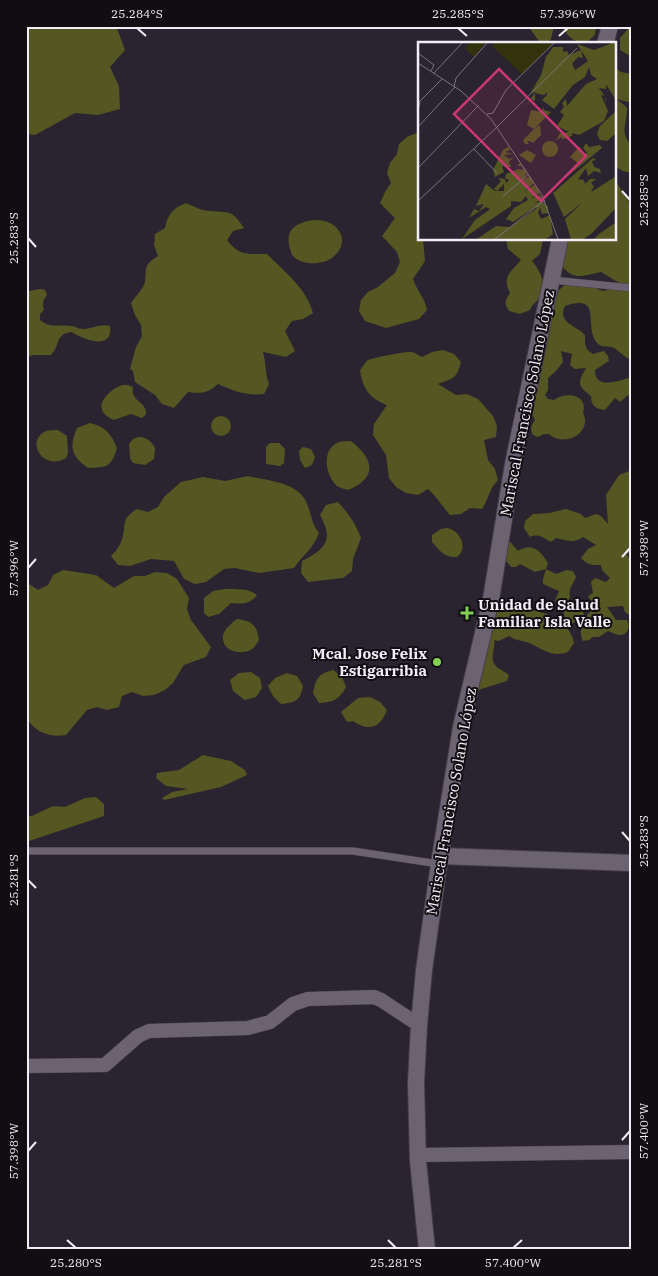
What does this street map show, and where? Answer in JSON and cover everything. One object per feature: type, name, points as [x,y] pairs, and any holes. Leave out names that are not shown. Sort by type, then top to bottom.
[{"type":"street","points":[[606,42],[610,26]]},
{"type":"street","name":"Mariscal Francisco Solano López","points":[[427,1250],[418,1156],[416,1084],[424,970],[461,727],[490,599],[513,464],[560,240]]},
{"type":"street","points":[[440,860],[632,863]]},
{"type":"street","points":[[26,1066],[105,1066],[138,1036],[149,1031],[248,1028],[270,1022],[293,1004],[308,999],[374,997],[419,1025]]},
{"type":"street","points":[[418,1156],[632,1152]]},
{"type":"lane","points":[[551,280],[632,288]]},
{"type":"lane","points":[[26,851],[353,851],[440,860]]},
{"type":"green space","points":[[26,26],[116,26],[125,50],[110,67],[119,86],[120,109],[98,115],[75,113],[35,135],[26,134]]},
{"type":"green space","points":[[528,26],[554,26],[549,42],[540,42]]},
{"type":"green space","points":[[562,26],[596,26],[595,35],[587,42],[578,41],[569,36]]},
{"type":"green space","points":[[627,26],[632,26],[632,57],[620,50],[620,38],[628,29]]},
{"type":"green space","points":[[616,68],[621,72],[632,74],[632,103],[616,99]]},
{"type":"green space","points":[[616,99],[627,108],[625,132],[632,146],[632,173],[616,167]]},
{"type":"green space","points":[[418,132],[418,240],[423,240],[425,261],[413,279],[427,310],[419,319],[386,328],[365,321],[359,311],[361,300],[368,292],[378,287],[395,273],[400,262],[397,252],[382,236],[395,218],[380,203],[391,183],[387,173],[390,163],[397,154],[399,144],[407,137]]},
{"type":"green space","points":[[617,183],[629,202],[632,203],[632,285],[621,284],[601,272],[583,276],[574,275],[561,265],[563,240],[616,240]]},
{"type":"green space","points":[[186,203],[204,210],[226,212],[233,215],[244,228],[233,231],[227,240],[231,245],[244,253],[267,254],[294,281],[310,304],[313,313],[303,319],[292,321],[285,331],[295,351],[286,357],[263,352],[269,384],[264,394],[240,392],[218,384],[204,392],[188,392],[174,408],[162,404],[155,395],[135,382],[133,371],[130,369],[136,347],[142,336],[141,325],[131,303],[144,285],[148,264],[158,256],[154,245],[155,234],[165,228],[174,209]]},
{"type":"green space","points":[[321,220],[335,226],[341,235],[342,244],[337,253],[329,260],[319,263],[302,262],[292,254],[289,236],[298,225]]},
{"type":"green space","points":[[506,240],[543,240],[540,254],[532,261],[542,277],[542,292],[530,310],[520,314],[509,311],[506,306],[506,300],[510,293],[507,283],[508,275],[521,260],[508,249]]},
{"type":"green space","points":[[567,283],[596,286],[599,290],[605,291],[610,287],[627,290],[632,293],[632,360],[626,358],[612,347],[602,346],[597,343],[593,336],[589,308],[584,304],[577,303],[565,306],[563,316],[565,320],[585,335],[585,344],[588,350],[593,354],[604,351],[608,356],[609,361],[595,370],[599,380],[615,382],[632,377],[632,401],[628,395],[620,402],[615,398],[605,410],[599,409],[580,384],[581,377],[586,368],[575,369],[570,365],[572,354],[561,351],[563,362],[548,378],[548,390],[545,395],[548,399],[554,400],[570,395],[579,398],[583,402],[584,407],[584,427],[581,432],[569,439],[555,438],[549,434],[538,437],[533,435],[531,431],[535,420],[530,410],[553,307],[559,290]]},
{"type":"green space","points":[[45,290],[47,295],[43,302],[44,310],[40,314],[40,320],[44,323],[82,329],[103,325],[110,326],[110,334],[107,339],[103,341],[90,340],[72,332],[66,333],[60,338],[51,355],[26,357],[26,294],[29,291]]},
{"type":"green space","points":[[443,350],[454,354],[461,362],[456,375],[438,384],[456,395],[467,394],[478,399],[493,416],[497,426],[496,437],[484,440],[488,460],[495,469],[498,480],[482,509],[470,508],[461,514],[450,515],[428,489],[418,495],[406,493],[396,487],[389,478],[386,455],[373,435],[374,424],[387,405],[371,396],[365,388],[360,370],[368,360],[375,358],[408,352],[413,352],[422,357],[432,352]]},
{"type":"green space","points":[[122,385],[133,387],[134,396],[146,410],[146,414],[142,418],[131,414],[114,420],[103,411],[103,401],[110,392]]},
{"type":"green space","points":[[217,416],[225,416],[231,422],[231,430],[225,436],[217,436],[211,430],[211,422]]},
{"type":"green space","points":[[90,423],[100,426],[107,432],[117,448],[113,459],[104,467],[88,468],[82,464],[73,451],[72,446],[77,428]]},
{"type":"green space","points":[[58,430],[67,436],[68,453],[66,458],[51,461],[40,454],[37,448],[37,441],[46,431]]},
{"type":"green space","points":[[138,437],[148,440],[155,448],[154,459],[145,465],[133,463],[130,458],[129,444]]},
{"type":"green space","points":[[351,441],[359,448],[368,461],[369,468],[364,480],[348,490],[338,487],[333,481],[328,469],[327,456],[333,445],[339,442]]},
{"type":"green space","points":[[270,443],[279,443],[285,449],[284,463],[280,466],[266,464],[266,447]]},
{"type":"green space","points":[[303,447],[311,449],[315,457],[312,465],[305,468],[300,460],[299,451]]},
{"type":"green space","points":[[632,470],[632,552],[626,554],[632,562],[632,617],[625,612],[623,606],[607,607],[616,620],[627,620],[627,632],[620,635],[608,631],[599,637],[583,641],[581,630],[584,619],[596,606],[601,604],[591,601],[588,596],[593,593],[591,582],[595,578],[606,582],[610,578],[602,570],[601,565],[590,564],[581,558],[588,549],[596,545],[583,537],[573,541],[556,538],[551,542],[538,536],[530,537],[524,528],[525,521],[533,514],[566,509],[581,514],[585,518],[596,514],[601,516],[608,524],[606,495],[619,475]]},
{"type":"green space","points":[[248,476],[290,487],[303,497],[307,504],[319,533],[311,548],[294,568],[259,573],[235,568],[224,569],[206,582],[195,584],[184,579],[174,561],[151,559],[130,566],[118,565],[111,556],[120,544],[128,516],[137,509],[148,512],[158,507],[164,497],[181,482],[203,477],[225,481]]},
{"type":"green space","points":[[338,502],[357,528],[361,538],[353,559],[352,571],[343,578],[308,582],[301,573],[302,561],[322,548],[327,537],[320,515],[326,505]]},
{"type":"green space","points":[[447,528],[456,532],[463,544],[461,553],[457,557],[445,555],[432,542],[432,535],[441,529]]},
{"type":"green space","points":[[507,538],[518,551],[523,548],[532,547],[539,551],[548,563],[546,569],[535,572],[520,564],[516,567],[511,567],[507,562],[501,561]]},
{"type":"green space","points":[[546,569],[556,574],[567,570],[573,571],[576,577],[566,604],[574,600],[579,604],[584,614],[581,619],[571,624],[566,621],[563,611],[564,607],[558,606],[555,601],[559,591],[543,584]]},
{"type":"green space","points":[[63,570],[96,575],[114,588],[134,576],[145,576],[155,572],[167,573],[177,579],[189,598],[187,609],[191,620],[211,647],[206,657],[184,665],[173,683],[165,690],[154,695],[143,696],[132,692],[122,696],[119,707],[107,710],[97,707],[87,710],[66,735],[48,735],[38,730],[29,722],[26,716],[26,582],[38,590],[48,585],[53,575]]},
{"type":"green space","points":[[225,589],[246,590],[257,595],[249,602],[242,604],[231,603],[219,614],[208,617],[204,613],[204,598],[213,591]]},
{"type":"green space","points":[[496,603],[513,604],[522,609],[538,611],[554,618],[567,628],[572,635],[574,643],[568,652],[557,654],[509,636],[499,641],[494,640],[493,662],[509,675],[507,681],[475,691]]},
{"type":"green space","points":[[237,619],[250,623],[257,631],[259,640],[248,651],[233,651],[225,646],[223,641],[223,636],[228,626]]},
{"type":"green space","points":[[333,670],[342,677],[346,687],[335,700],[319,703],[313,693],[315,684],[318,677]]},
{"type":"green space","points":[[251,672],[260,678],[262,688],[256,697],[245,700],[233,691],[230,680],[239,673]]},
{"type":"green space","points":[[287,673],[297,676],[303,686],[299,698],[281,704],[273,696],[268,686],[275,678]]},
{"type":"green space","points":[[370,697],[380,702],[387,710],[381,721],[369,727],[353,721],[347,722],[341,712],[358,698]]},
{"type":"green space","points":[[203,755],[231,761],[245,770],[247,775],[221,787],[164,800],[162,798],[172,792],[188,789],[166,786],[156,778],[157,773],[179,770]]},
{"type":"green space","points":[[96,797],[104,804],[104,816],[26,842],[26,815],[32,816],[53,806],[65,807],[85,798]]},
{"type":"place","name":"Unidad de Salud Familiar Isla Valle","points":[[467,613]]},
{"type":"place","name":"Mcal. Jose Felix Estigarribia","points":[[437,662]]}]
